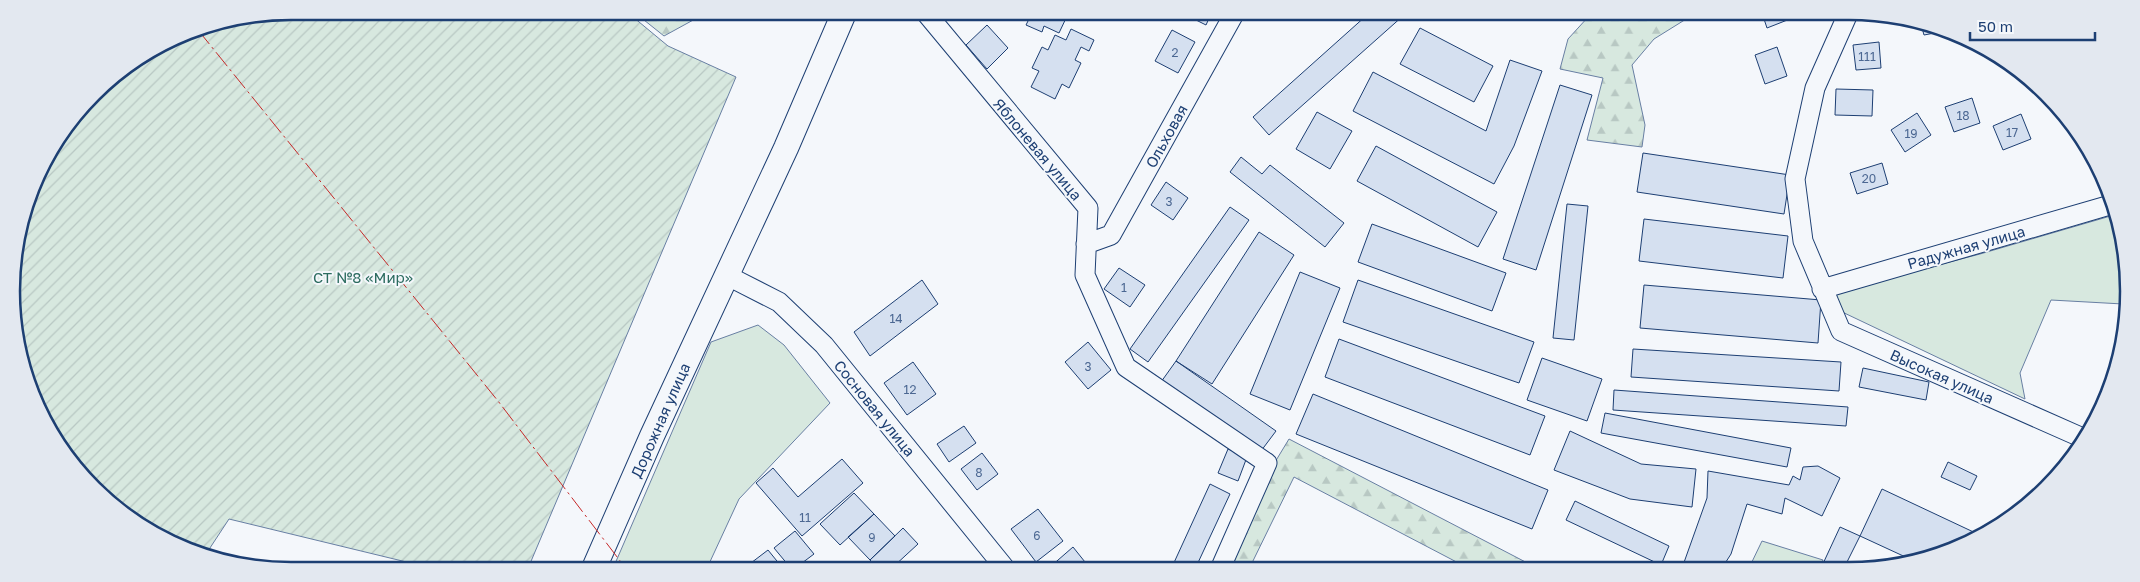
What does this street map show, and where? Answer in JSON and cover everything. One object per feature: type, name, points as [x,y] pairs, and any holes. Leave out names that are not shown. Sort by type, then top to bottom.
[{"type":"main road","name":"Дорожная улица","points":[[597,562],[726,275],[786,148],[841,20]]},
{"type":"street","name":"Яблоневая улица","points":[[932,20],[1088,208],[1085,275],[1126,367],[1267,463],[1223,562]]},
{"type":"street","name":"Ольховая","points":[[1086,244],[1111,234],[1231,20]]},
{"type":"street","name":"Высокая улица","points":[[1845,20],[1815,88],[1795,179],[1803,241],[1841,331],[2078,436]]},
{"type":"street","name":"Радужная улица","points":[[1822,289],[2107,206]]},
{"type":"street","name":"Сосновая улица","points":[[726,275],[780,302],[817,338],[1000,562]]},
{"type":"green space","name":"СТ №8 «Мир»","points":[[291,20],[637,20],[668,46],[736,77],[531,562],[406,562],[229,519],[209,549],[155,526],[112,495],[87,470],[56,426],[41,395],[29,361],[22,326],[20,291],[22,256],[34,204],[56,155],[66,140],[87,112],[112,87],[155,56],[204,34],[256,22]]},
{"type":"green space","points":[[644,20],[693,20],[664,36]]},
{"type":"green space","points":[[1585,20],[1685,20],[1654,39],[1632,65],[1645,125],[1642,147],[1587,140],[1603,78],[1560,69],[1568,39]]},
{"type":"green space","points":[[2110,216],[2118,256],[2119,304],[2051,300],[2020,373],[2025,399],[1838,310],[1835,292],[1980,254]]},
{"type":"green space","points":[[758,325],[784,345],[830,403],[739,499],[710,562],[616,562],[711,342]]},
{"type":"green space","points":[[1289,439],[1525,562],[1457,562],[1294,477],[1252,562],[1228,562],[1272,467]]},
{"type":"green space","points":[[1762,541],[1823,560],[1822,562],[1752,562]]},
{"type":"building","points":[[1028,20],[1065,20],[1059,33],[1044,26],[1042,32],[1026,25]]},
{"type":"building","points":[[1196,20],[1208,20],[1206,25]]},
{"type":"building","points":[[1361,20],[1398,20],[1269,135],[1253,117]]},
{"type":"building","points":[[1764,20],[1787,20],[1767,28]]},
{"type":"building","points":[[987,25],[1008,48],[987,69],[966,45]]},
{"type":"building","points":[[1420,28],[1493,66],[1474,102],[1400,64]]},
{"type":"building","points":[[1071,29],[1094,40],[1089,51],[1081,47],[1075,60],[1081,63],[1069,88],[1062,84],[1055,99],[1031,87],[1039,71],[1032,68],[1042,47],[1048,50],[1055,35],[1066,40]]},
{"type":"building","points":[[1172,30],[1195,42],[1178,73],[1155,61]]},
{"type":"building","points":[[1923,30],[1933,33],[1924,35]]},
{"type":"building","points":[[1879,42],[1881,68],[1856,70],[1853,45]]},
{"type":"building","points":[[1777,47],[1787,76],[1765,84],[1755,55]]},
{"type":"building","points":[[1510,60],[1542,71],[1514,146],[1494,184],[1353,111],[1373,72],[1486,131]]},
{"type":"building","points":[[1560,85],[1592,95],[1536,270],[1503,259]]},
{"type":"building","points":[[1836,89],[1873,90],[1872,116],[1835,115]]},
{"type":"building","points":[[1972,98],[1980,123],[1954,132],[1945,107]]},
{"type":"building","points":[[1317,112],[1352,131],[1330,169],[1296,149]]},
{"type":"building","points":[[1917,113],[1931,135],[1905,152],[1891,130]]},
{"type":"building","points":[[2021,114],[2031,139],[2003,150],[1993,126]]},
{"type":"building","points":[[1376,146],[1497,212],[1478,247],[1357,181]]},
{"type":"building","points":[[1643,153],[1790,175],[1784,214],[1637,192]]},
{"type":"building","points":[[1241,157],[1262,174],[1270,165],[1344,223],[1325,247],[1230,172]]},
{"type":"building","points":[[1882,163],[1888,184],[1857,194],[1850,173]]},
{"type":"building","points":[[1166,182],[1188,198],[1173,220],[1151,205]]},
{"type":"building","points":[[1567,204],[1588,206],[1574,340],[1553,338]]},
{"type":"building","points":[[1230,207],[1249,220],[1148,362],[1130,349]]},
{"type":"building","points":[[1644,219],[1788,236],[1783,278],[1639,261]]},
{"type":"building","points":[[1372,224],[1506,273],[1492,311],[1358,262]]},
{"type":"building","points":[[1259,232],[1294,255],[1212,384],[1176,361]]},
{"type":"building","points":[[1119,268],[1145,285],[1130,307],[1104,289]]},
{"type":"building","points":[[1300,272],[1340,288],[1290,410],[1250,394]]},
{"type":"building","points":[[922,280],[938,304],[870,356],[854,332]]},
{"type":"building","points":[[1358,280],[1534,342],[1519,383],[1343,322]]},
{"type":"building","points":[[1644,285],[1821,300],[1818,343],[1640,328]]},
{"type":"building","points":[[1339,339],[1545,416],[1530,455],[1325,377]]},
{"type":"building","points":[[1088,342],[1111,370],[1088,389],[1065,362]]},
{"type":"building","points":[[1633,349],[1841,362],[1839,391],[1631,377]]},
{"type":"building","points":[[1542,358],[1602,379],[1587,421],[1527,400]]},
{"type":"building","points":[[1176,361],[1276,431],[1261,451],[1161,382]]},
{"type":"building","points":[[913,362],[936,394],[907,415],[884,383]]},
{"type":"building","points":[[1863,368],[1929,382],[1926,400],[1859,387]]},
{"type":"building","points":[[1614,390],[1848,407],[1846,426],[1613,410]]},
{"type":"building","points":[[1313,394],[1548,490],[1532,529],[1296,434]]},
{"type":"building","points":[[1605,413],[1791,448],[1787,467],[1601,433]]},
{"type":"building","points":[[964,426],[976,443],[949,462],[937,444]]},
{"type":"building","points":[[1570,431],[1641,464],[1696,469],[1692,507],[1630,499],[1554,470]]},
{"type":"building","points":[[1228,449],[1247,457],[1238,481],[1218,473]]},
{"type":"building","points":[[982,453],[998,474],[977,490],[961,469]]},
{"type":"building","points":[[842,459],[863,483],[802,536],[756,483],[773,468],[798,497]]},
{"type":"building","points":[[1948,462],[1977,476],[1970,490],[1941,477]]},
{"type":"building","points":[[1818,466],[1840,478],[1822,516],[1785,498],[1782,514],[1747,504],[1731,554],[1726,562],[1684,562],[1707,498],[1708,471],[1789,485],[1793,476],[1800,480],[1803,467]]},
{"type":"building","points":[[1210,484],[1230,494],[1198,562],[1174,562]]},
{"type":"building","points":[[1882,489],[1973,532],[1936,548],[1904,556],[1860,536]]},
{"type":"building","points":[[854,493],[874,514],[840,545],[820,524]]},
{"type":"building","points":[[1575,501],[1669,546],[1662,562],[1655,562],[1566,520]]},
{"type":"building","points":[[1038,509],[1063,541],[1036,562],[1011,529]]},
{"type":"building","points":[[874,514],[895,536],[870,560],[848,537]]},
{"type":"building","points":[[1840,527],[1860,536],[1847,562],[1824,562]]},
{"type":"building","points":[[903,528],[918,544],[898,562],[872,562],[870,560]]},
{"type":"building","points":[[795,531],[814,554],[803,562],[786,562],[774,548]]},
{"type":"building","points":[[1073,547],[1085,562],[1056,562]]},
{"type":"building","points":[[768,550],[778,562],[752,562]]},
{"type":"power","points":[[202,35],[498,401],[621,562]]}]
